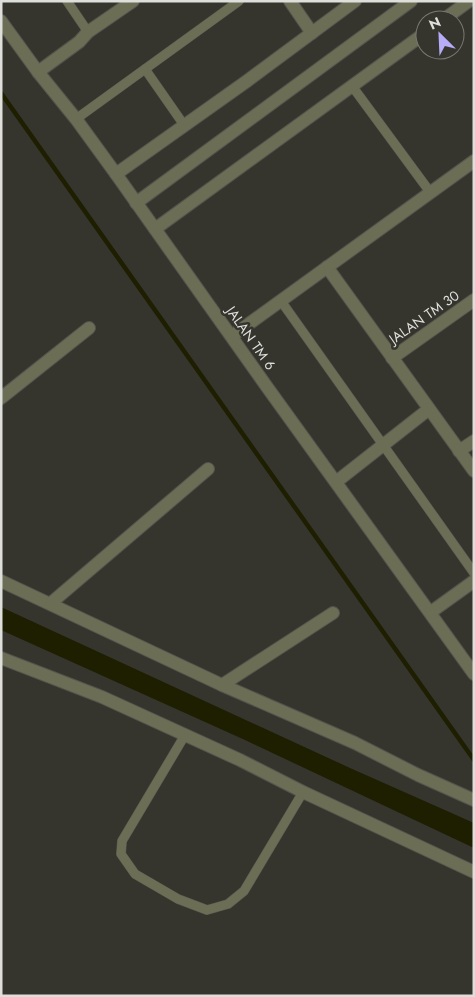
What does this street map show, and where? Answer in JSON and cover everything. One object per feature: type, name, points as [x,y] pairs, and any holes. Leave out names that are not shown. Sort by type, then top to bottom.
[{"type":"street","points":[[38,72],[79,42],[88,32],[133,1]]},
{"type":"street","points":[[290,1],[312,33]]},
{"type":"street","points":[[116,174],[355,1]]},
{"type":"street","points":[[136,203],[411,1]]},
{"type":"street","points":[[457,10],[469,1]]},
{"type":"street","name":"JALAN TM 6","points":[[1,21],[116,174],[474,674]]},
{"type":"street","points":[[155,230],[415,39]]},
{"type":"street","points":[[232,336],[474,161]]},
{"type":"street","points":[[326,267],[474,471]]},
{"type":"street","name":"JALAN TM 30","points":[[392,358],[474,300]]},
{"type":"street","points":[[1,398],[90,328]]},
{"type":"street","points":[[336,482],[429,409]]},
{"type":"street","points":[[459,451],[474,441]]},
{"type":"street","points":[[51,603],[208,469]]},
{"type":"street","points":[[1,581],[222,685],[355,743],[418,775],[474,800]]},
{"type":"street","points":[[431,612],[474,581]]},
{"type":"street","points":[[222,685],[333,613]]},
{"type":"street","points":[[1,658],[102,697],[240,760],[302,792],[474,872]]},
{"type":"lane","points":[[67,1],[88,32]]},
{"type":"lane","points":[[76,119],[239,1]]},
{"type":"lane","points":[[145,69],[184,125]]},
{"type":"lane","points":[[352,86],[430,192]]},
{"type":"lane","points":[[281,300],[474,573]]},
{"type":"lane","points":[[185,735],[122,841],[121,854],[135,874],[178,899],[208,910],[228,904],[244,891],[302,792]]},
{"type":"shaded area","points":[[1,607],[474,823],[474,848],[245,740],[1,630]]},
{"type":"waterway","points":[[1,93],[474,760]]}]
